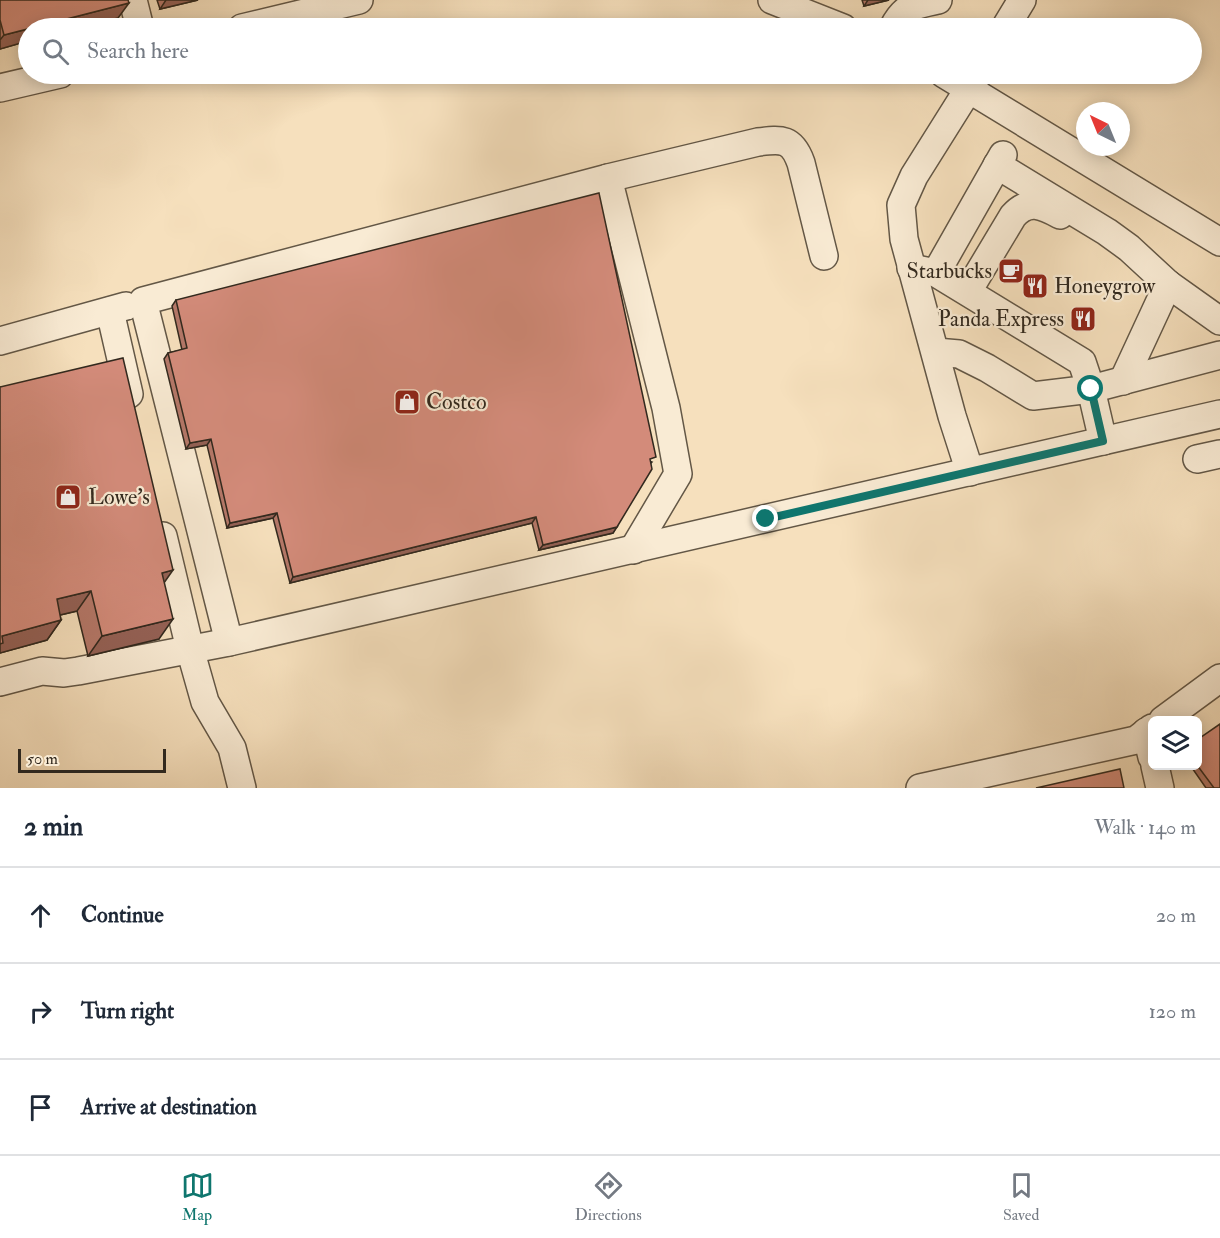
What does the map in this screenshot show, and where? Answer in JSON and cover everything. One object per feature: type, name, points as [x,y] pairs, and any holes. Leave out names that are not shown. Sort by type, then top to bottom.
[{"type":"street","points":[[133,0],[138,18]]},
{"type":"street","points":[[284,18],[359,0]]},
{"type":"street","points":[[898,18],[906,9],[938,0]]},
{"type":"street","points":[[1011,18],[1022,0]]},
{"type":"street","points":[[794,4],[823,18]]},
{"type":"street","points":[[0,88],[18,84]]},
{"type":"street","points":[[970,472],[952,416],[936,352],[923,270],[904,239],[901,205],[914,176],[971,84]]},
{"type":"street","points":[[978,84],[1220,242]]},
{"type":"street","points":[[0,341],[608,178],[758,142],[775,140],[787,142],[796,150],[824,256]]},
{"type":"street","points":[[923,270],[1000,160],[1129,248],[1168,284],[1220,321]]},
{"type":"street","points":[[608,178],[663,398],[678,474],[633,549]]},
{"type":"street","points":[[968,291],[1020,208],[1029,205],[1046,207],[1079,226],[1100,227]]},
{"type":"street","points":[[923,270],[968,291],[1082,362],[1103,441]]},
{"type":"street","points":[[1123,381],[1168,284]]},
{"type":"street","points":[[143,301],[229,642]]},
{"type":"street","points":[[110,311],[135,416]]},
{"type":"street","points":[[936,352],[958,354],[987,368],[1033,396],[1091,389],[1220,355]]},
{"type":"street","points":[[0,682],[42,671],[64,673],[78,671],[229,642],[1220,414]]},
{"type":"street","points":[[157,509],[205,702],[232,748],[242,788]]},
{"type":"street","points":[[1175,716],[1220,678]]},
{"type":"street","points":[[920,788],[1148,736]]},
{"type":"street","points":[[1156,770],[1160,788]]},
{"type":"building","points":[[0,0],[128,0],[129,3],[70,18],[18,18],[18,31],[4,35],[0,20]]},
{"type":"building","name":"Costco","points":[[599,193],[656,457],[650,459],[652,469],[617,527],[543,545],[536,517],[293,577],[277,513],[230,523],[211,439],[190,443],[168,353],[187,348],[176,300]]},
{"type":"building","name":"Lowe's","points":[[123,358],[173,570],[162,573],[173,619],[102,636],[91,591],[57,599],[61,620],[2,636],[3,643],[0,644],[0,387]]},
{"type":"building","points":[[1220,724],[1220,788],[1214,788],[1201,770],[1202,737]]},
{"type":"building","points":[[1120,769],[1124,788],[1036,788]]},
{"type":"place","name":"Starbucks","points":[[1011,271]]},
{"type":"place","name":"Honeygrow","points":[[1035,286]]},
{"type":"place","name":"Panda Express","points":[[1083,319]]},
{"type":"place","name":"Costco","points":[[407,402]]},
{"type":"place","name":"Lowe's","points":[[68,497]]},
{"type":"route","points":[[766,519],[1103,441],[1091,389]]}]
